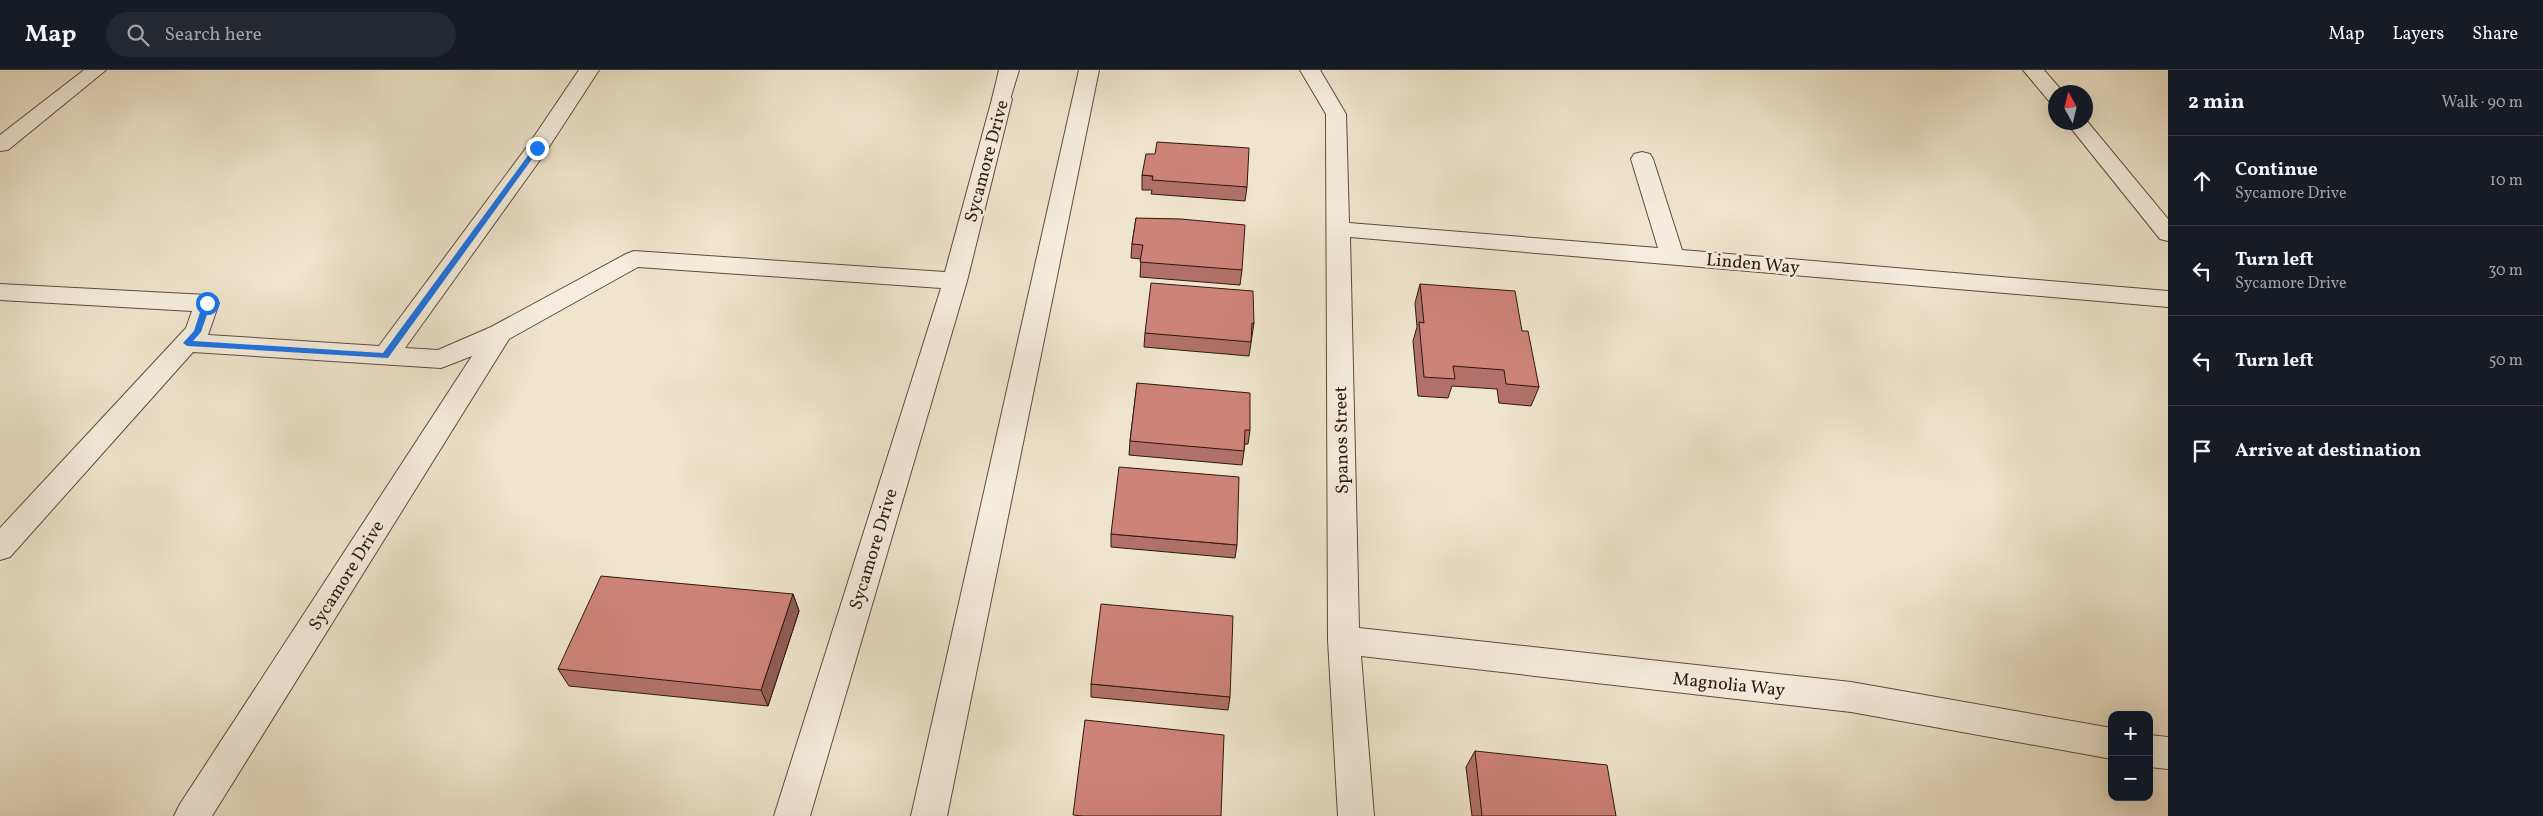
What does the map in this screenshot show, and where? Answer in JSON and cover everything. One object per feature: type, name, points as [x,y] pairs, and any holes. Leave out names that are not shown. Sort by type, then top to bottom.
[{"type":"street","points":[[0,145],[96,70]]},
{"type":"street","points":[[385,356],[537,148],[589,70]]},
{"type":"street","name":"Sycamore Drive","points":[[792,816],[955,281],[1009,70]]},
{"type":"street","points":[[929,816],[1089,70]]},
{"type":"street","name":"Spanos Street","points":[[1310,70],[1336,114],[1344,640],[1356,816]]},
{"type":"street","points":[[2033,70],[2048,88]]},
{"type":"street","points":[[2083,130],[2168,234]]},
{"type":"street","points":[[1642,159],[1672,256]]},
{"type":"street","name":"Linden Way","points":[[1337,229],[2168,299]]},
{"type":"street","name":"Sycamore Drive","points":[[187,343],[441,360],[500,333],[634,259],[955,281]]},
{"type":"street","points":[[0,292],[207,303],[197,332],[0,548]]},
{"type":"street","name":"Sycamore Drive","points":[[192,816],[500,333]]},
{"type":"street","name":"Magnolia Way","points":[[1344,640],[1851,697],[2108,743]]},
{"type":"street","points":[[2153,751],[2168,753]]},
{"type":"building","points":[[1157,142],[1249,148],[1247,187],[1152,180],[1153,176],[1142,175],[1146,154],[1155,154]]},
{"type":"building","points":[[1136,218],[1181,219],[1245,225],[1242,270],[1140,262],[1143,245],[1132,244]]},
{"type":"building","points":[[1151,283],[1253,291],[1254,323],[1252,323],[1251,342],[1145,333]]},
{"type":"building","points":[[1420,284],[1515,291],[1522,331],[1528,331],[1539,387],[1506,384],[1504,370],[1453,366],[1455,379],[1424,377],[1419,322],[1424,323]]},
{"type":"building","points":[[1137,383],[1250,393],[1250,430],[1245,430],[1244,451],[1130,441]]},
{"type":"building","points":[[1119,467],[1239,477],[1237,545],[1111,534]]},
{"type":"building","points":[[601,576],[793,594],[761,690],[558,669]]},
{"type":"building","points":[[1101,604],[1233,616],[1230,697],[1091,684]]},
{"type":"building","points":[[1085,720],[1224,735],[1221,816],[1073,815]]},
{"type":"building","points":[[1475,751],[1607,765],[1616,816],[1482,816]]},
{"type":"route","points":[[207,303],[197,332],[187,343],[385,356],[537,148]]}]
